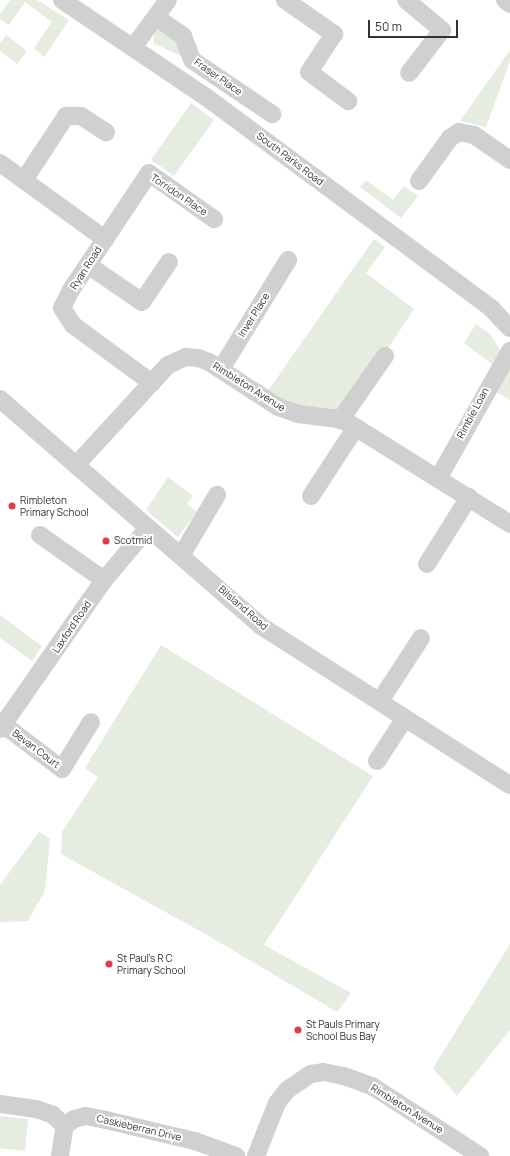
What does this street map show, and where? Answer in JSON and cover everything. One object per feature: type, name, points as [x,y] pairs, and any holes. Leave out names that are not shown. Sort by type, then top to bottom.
[{"type":"street","name":"South Parks Road","points":[[62,0],[134,46],[492,309],[510,328]]},
{"type":"street","points":[[134,46],[168,0]]},
{"type":"street","points":[[285,0],[334,34],[309,72],[348,101]]},
{"type":"street","points":[[406,0],[442,30],[409,73]]},
{"type":"street","points":[[505,0],[510,4]]},
{"type":"street","name":"Fraser Place","points":[[156,17],[183,36],[192,60],[272,114]]},
{"type":"street","points":[[24,180],[66,116],[81,116],[106,132]]},
{"type":"street","points":[[419,181],[450,138],[459,132],[474,135],[510,160]]},
{"type":"street","name":"Ryan Road","points":[[0,163],[105,239],[62,308],[73,325],[152,382]]},
{"type":"street","name":"Torridon Place","points":[[105,239],[149,173],[214,219]]},
{"type":"street","name":"Inver Place","points":[[221,369],[288,260]]},
{"type":"street","points":[[88,265],[142,302],[169,262]]},
{"type":"street","name":"Rimble Loan","points":[[439,478],[510,351]]},
{"type":"street","points":[[311,496],[348,423],[385,356]]},
{"type":"street","name":"Rimbleton Avenue","points":[[76,465],[168,365],[186,357],[198,358],[221,369],[287,411],[348,423],[439,478],[510,524]]},
{"type":"street","name":"Bilsland Road","points":[[0,399],[261,626],[510,785]]},
{"type":"street","points":[[181,556],[217,495]]},
{"type":"street","points":[[427,564],[469,497]]},
{"type":"street","name":"Laxford Road","points":[[3,722],[104,580],[148,528]]},
{"type":"street","points":[[40,535],[104,580]]},
{"type":"street","points":[[380,701],[421,638]]},
{"type":"street","points":[[377,761],[405,718]]},
{"type":"street","name":"Bevan Court","points":[[3,722],[62,769],[91,722]]},
{"type":"street","name":"Rimbleton Avenue","points":[[256,1156],[277,1103],[287,1090],[311,1074],[323,1072],[344,1076],[372,1086],[480,1156]]},
{"type":"street","points":[[0,1104],[36,1110],[53,1115],[65,1126],[60,1156]]},
{"type":"street","name":"Caskieberran Drive","points":[[65,1126],[74,1120],[86,1116],[195,1141],[236,1156]]},
{"type":"shaded area","points":[[10,0],[37,0],[69,20],[44,57],[34,48],[52,22],[25,2],[9,25],[0,19],[0,14]]},
{"type":"shaded area","points":[[156,24],[180,41],[187,59],[153,43]]},
{"type":"shaded area","points":[[6,35],[27,51],[17,64],[0,51],[0,44]]},
{"type":"shaded area","points":[[510,50],[510,61],[486,127],[460,121]]},
{"type":"shaded area","points":[[191,103],[214,120],[174,176],[151,160]]},
{"type":"shaded area","points":[[366,180],[393,200],[404,186],[418,196],[401,218],[360,187]]},
{"type":"shaded area","points":[[374,239],[385,247],[366,273],[414,309],[341,419],[263,398]]},
{"type":"shaded area","points":[[476,324],[490,334],[502,353],[493,365],[464,343]]},
{"type":"shaded area","points":[[510,361],[510,400],[495,391]]},
{"type":"shaded area","points":[[168,477],[193,496],[187,504],[197,512],[178,537],[146,510]]},
{"type":"shaded area","points":[[0,615],[42,646],[32,661],[0,638]]},
{"type":"shaded area","points":[[161,645],[373,776],[264,945],[351,993],[337,1012],[207,935],[61,854],[62,832],[98,777],[85,768]]},
{"type":"shaded area","points":[[39,832],[50,839],[45,891],[28,921],[0,922],[0,885]]},
{"type":"shaded area","points":[[510,944],[510,1030],[457,1096],[433,1068]]},
{"type":"shaded area","points":[[0,1116],[28,1119],[25,1151],[0,1148]]},
{"type":"place","name":"Rimbleton Primary School","points":[[12,506]]},
{"type":"place","name":"Scotmid","points":[[106,541]]},
{"type":"place","name":"St Paul's R C Primary School","points":[[109,964]]},
{"type":"place","name":"St Pauls Primary School Bus Bay","points":[[298,1030]]}]
